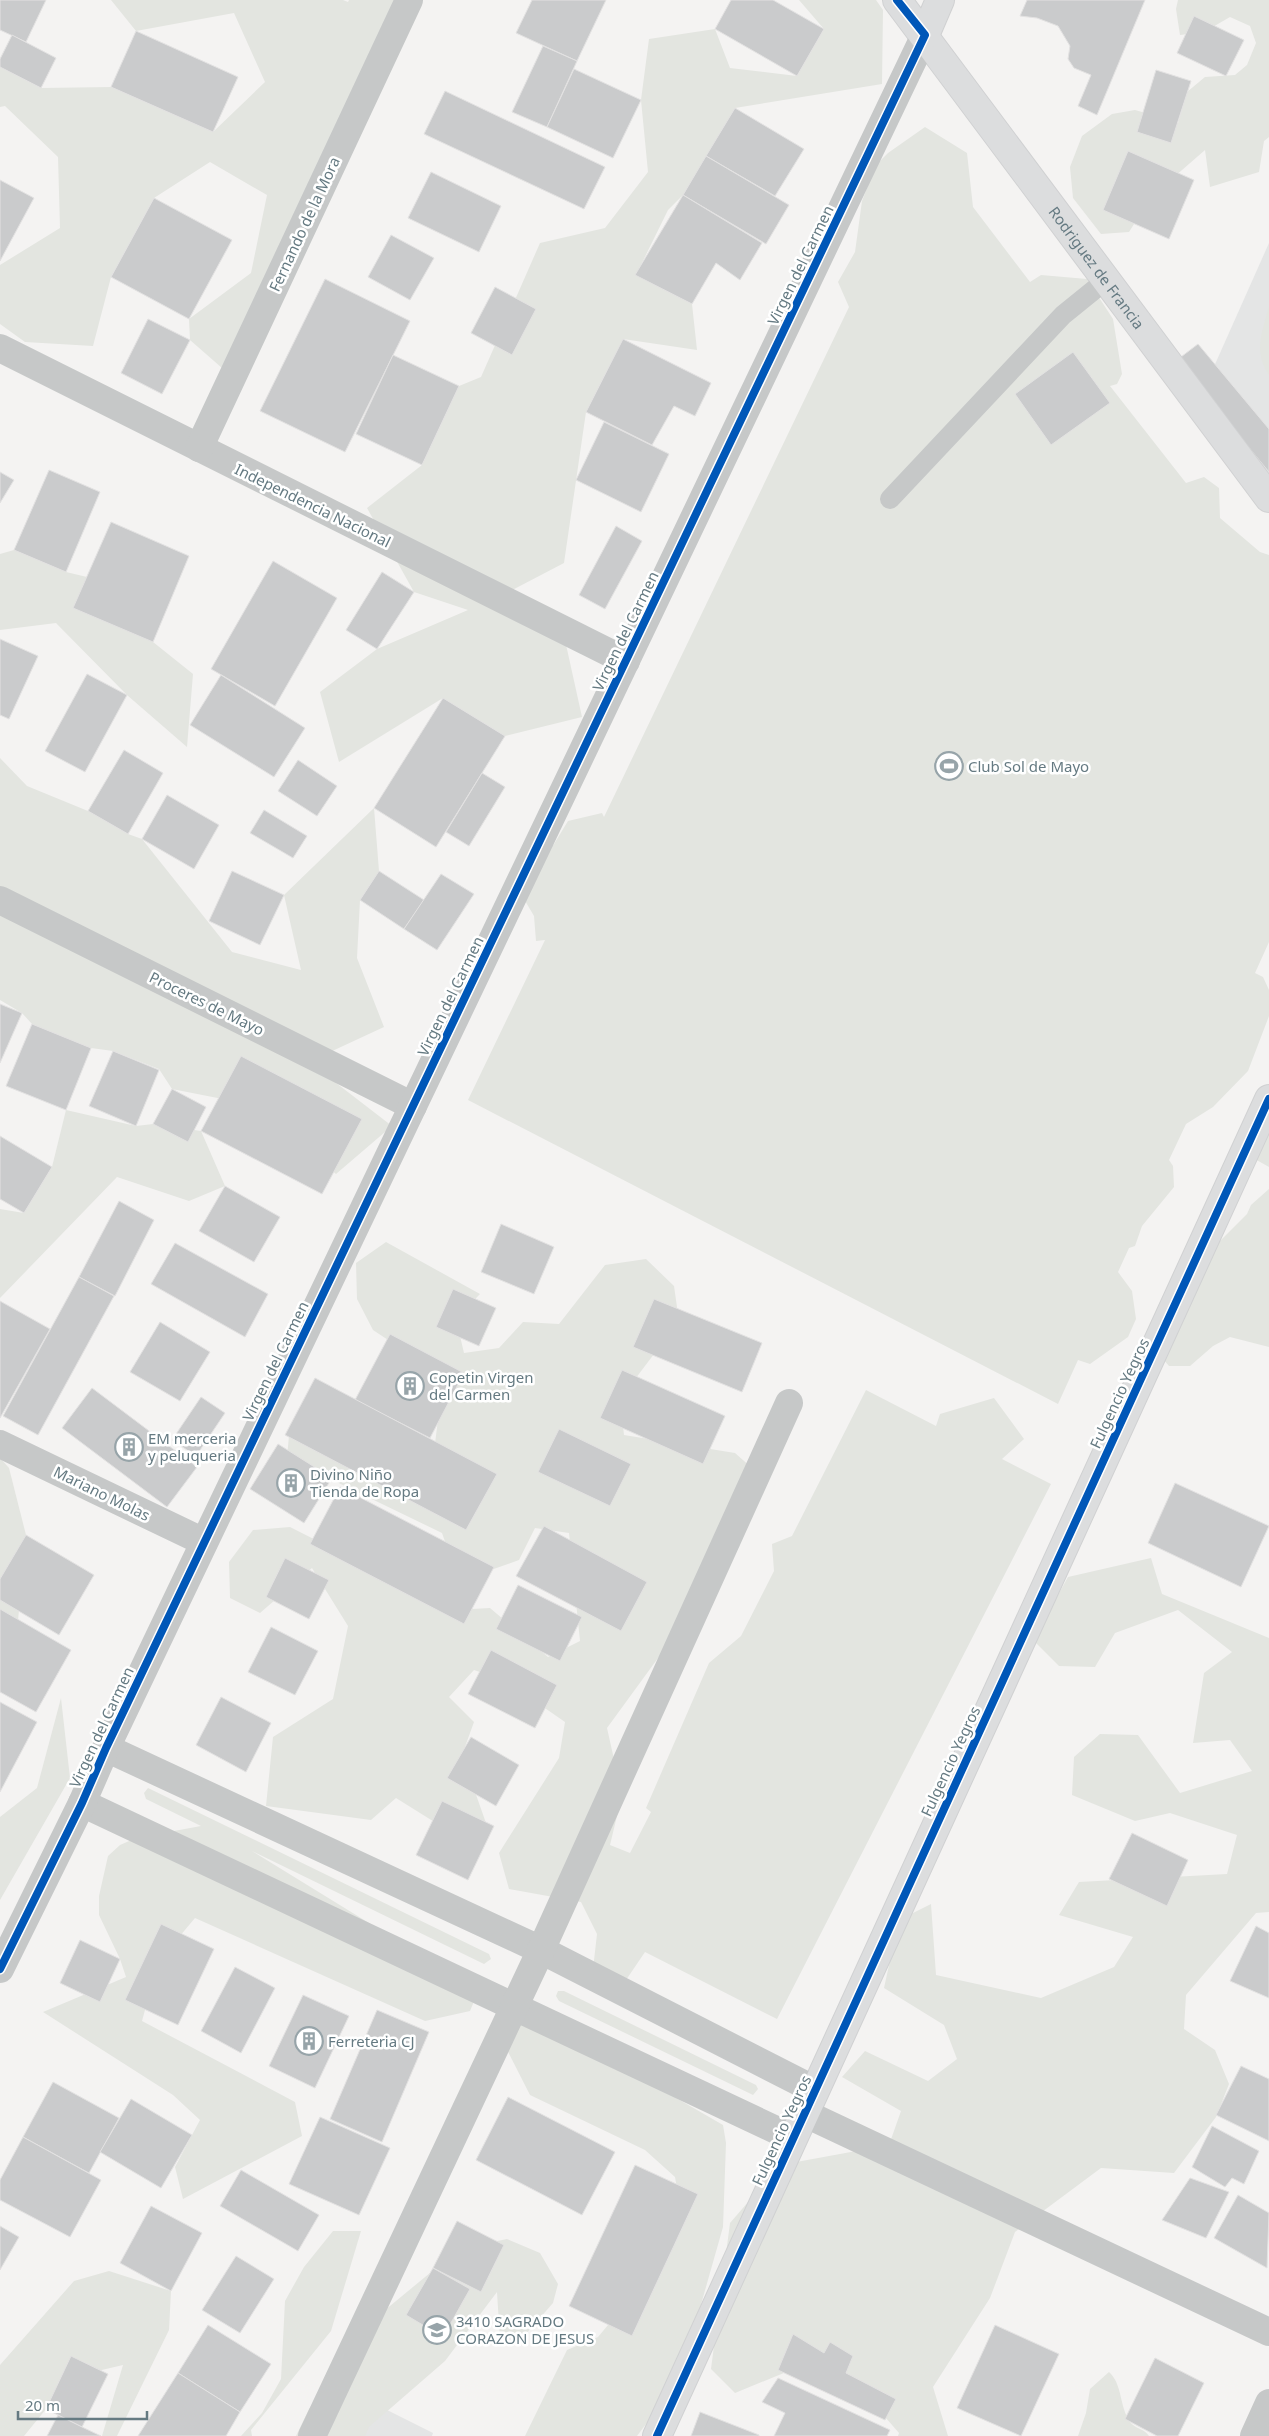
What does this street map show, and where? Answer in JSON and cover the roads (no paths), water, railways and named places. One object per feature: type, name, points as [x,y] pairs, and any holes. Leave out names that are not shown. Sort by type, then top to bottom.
[{"type":"street","name":"Fernando de la Mora","points":[[199,448],[409,0]]},
{"type":"street","name":"Rodriguez de Francia","points":[[897,0],[925,35],[1105,281],[1269,498]]},
{"type":"street","name":"Virgen del Carmen","points":[[0,1969],[82,1803],[106,1748],[204,1542],[925,35],[940,0]]},
{"type":"street","name":"Independencia Nacional","points":[[0,348],[626,661]]},
{"type":"street","name":"Proceres de Mayo","points":[[0,900],[413,1106]]},
{"type":"street","name":"Fulgencio Yegros","points":[[657,2436],[1269,1099]]},
{"type":"street","points":[[312,2436],[515,2006],[790,1403]]},
{"type":"street","name":"Mariano Molas","points":[[0,1444],[204,1542]]},
{"type":"street","points":[[106,1748],[540,1950],[809,2102],[1269,2332]]},
{"type":"street","points":[[82,1803],[793,2138]]},
{"type":"street","points":[[1254,2436],[1269,2403]]},
{"type":"lane","points":[[890,499],[1063,315],[1105,281]]},
{"type":"place","name":"Club Sol de Mayo","points":[[949,766]]},
{"type":"place","name":"Copetin Virgen del Carmen","points":[[410,1386]]},
{"type":"place","name":"EM merceria y peluqueria","points":[[129,1447]]},
{"type":"place","name":"Divino Niño Tienda de Ropa","points":[[291,1483]]},
{"type":"place","name":"Ferreteria CJ","points":[[309,2041]]},
{"type":"place","name":"3410 SAGRADO CORAZON DE JESUS","points":[[437,2330]]}]
